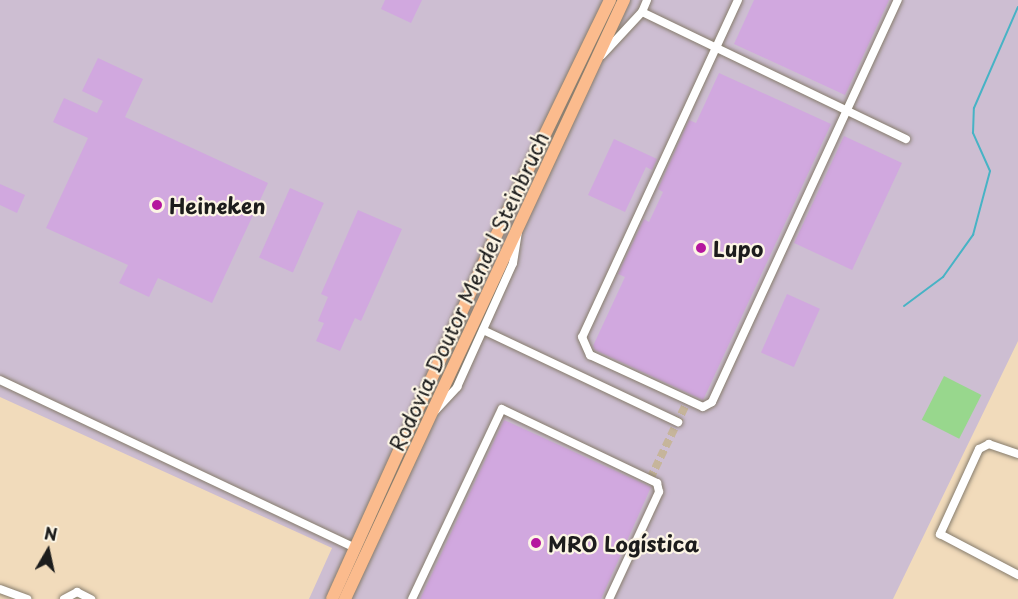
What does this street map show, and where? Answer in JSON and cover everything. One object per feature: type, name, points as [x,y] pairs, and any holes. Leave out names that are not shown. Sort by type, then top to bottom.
[{"type":"highway","name":"Rodovia Doutor Mendel Steinbruch","points":[[332,599],[493,242],[610,0]]},
{"type":"highway","name":"Rodovia Doutor Mendel Steinbruch","points":[[345,599],[518,232],[624,0]]},
{"type":"street","points":[[594,64],[642,12],[647,0]]},
{"type":"street","points":[[738,0],[582,337],[590,355],[703,407],[712,402],[898,0]]},
{"type":"street","points":[[642,12],[714,50],[906,139]]},
{"type":"street","points":[[431,416],[457,387],[513,263],[518,232]]},
{"type":"street","points":[[483,330],[678,422]]},
{"type":"street","points":[[0,380],[356,548]]},
{"type":"street","points":[[412,599],[502,410],[657,483],[659,492],[609,599]]},
{"type":"street","points":[[1018,454],[989,444],[972,459],[941,529],[941,537],[1018,575]]},
{"type":"street","points":[[0,589],[27,599]]},
{"type":"street","points":[[63,599],[77,592],[91,599]]},
{"type":"shaded area","points":[[0,0],[1018,0],[1018,341],[893,599],[309,599],[332,548],[0,397]]},
{"type":"green space","points":[[944,376],[981,395],[959,439],[922,420]]},
{"type":"building","points":[[385,0],[422,0],[411,23],[381,9]]},
{"type":"building","points":[[754,0],[889,0],[845,95],[734,44]]},
{"type":"building","name":"Heineken","points":[[98,58],[143,79],[125,117],[268,183],[212,303],[158,278],[149,297],[119,283],[128,265],[46,228],[88,138],[53,122],[64,98],[97,113],[103,101],[82,91]]},
{"type":"building","name":"Lupo","points":[[719,73],[831,124],[703,400],[595,350],[593,346],[625,277],[618,274],[644,219],[649,222],[663,192],[658,189],[689,120],[696,123]]},
{"type":"building","name":"Lupo","points":[[844,136],[902,163],[852,270],[794,243]]},
{"type":"building","points":[[614,139],[657,159],[652,170],[646,167],[625,212],[588,195]]},
{"type":"building","points":[[0,184],[25,195],[17,213],[0,205]]},
{"type":"building","name":"Heineken","points":[[290,188],[324,203],[293,272],[259,257]]},
{"type":"building","points":[[358,210],[402,229],[361,321],[355,318],[340,351],[316,341],[324,323],[318,321],[328,297],[321,294]]},
{"type":"building","points":[[787,294],[820,309],[794,367],[761,352]]},
{"type":"building","name":"MRO Logística","points":[[504,420],[651,487],[601,599],[420,599]]},
{"type":"waterway","points":[[904,306],[943,277],[973,235],[990,171],[973,133],[974,108],[1018,7]]},
{"type":"tunnel","points":[[650,479],[687,402]]},
{"type":"place","name":"Heineken","points":[[157,205]]},
{"type":"place","name":"Lupo","points":[[701,248]]},
{"type":"place","name":"MRO Logística","points":[[536,543]]}]
